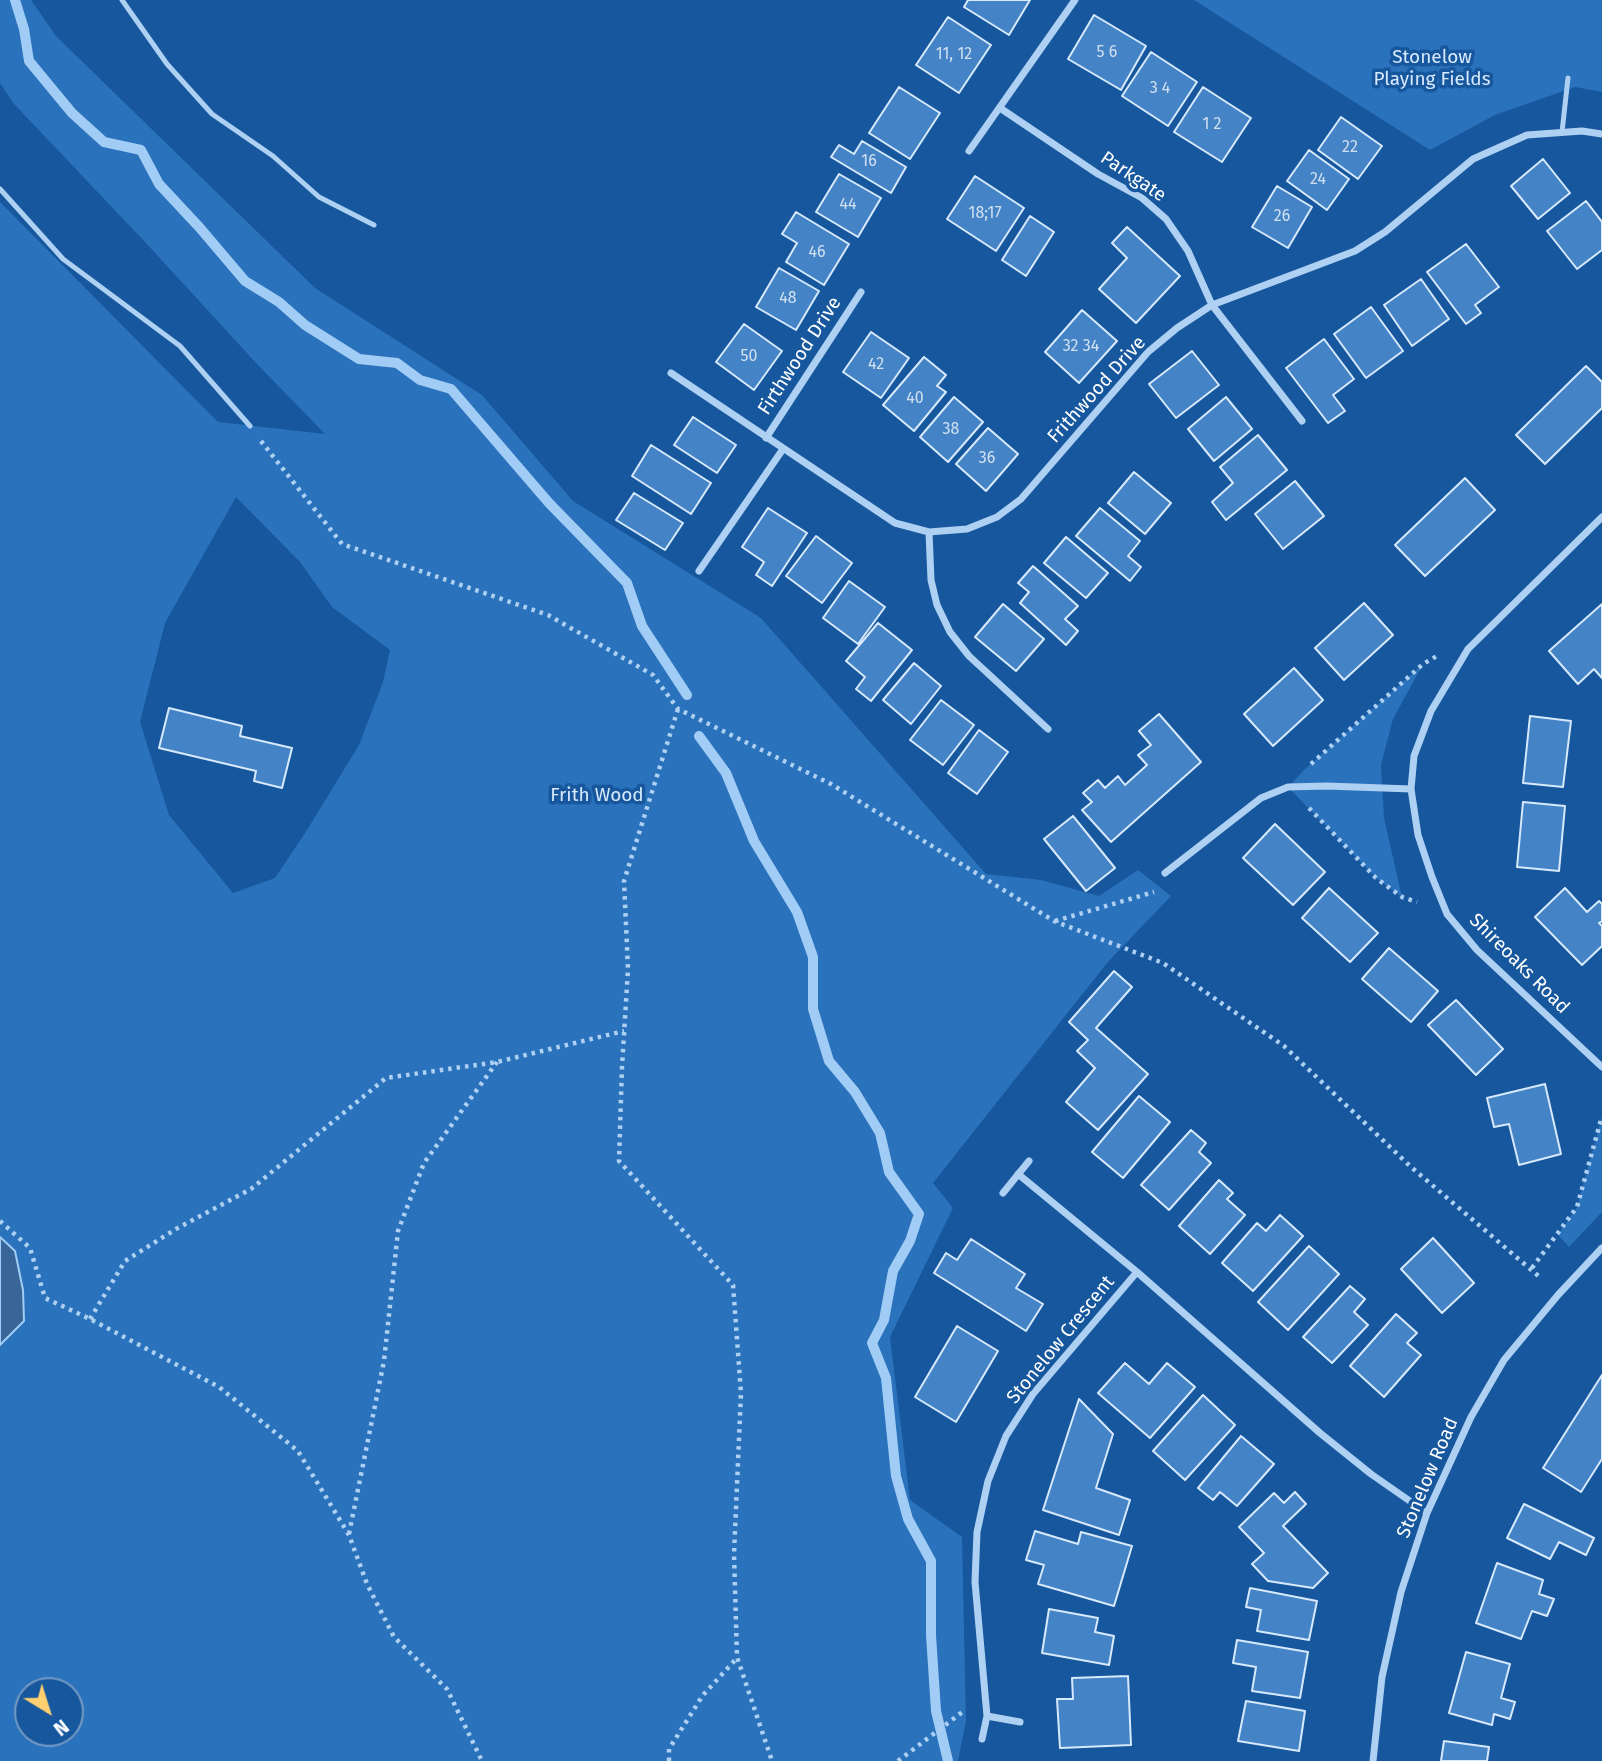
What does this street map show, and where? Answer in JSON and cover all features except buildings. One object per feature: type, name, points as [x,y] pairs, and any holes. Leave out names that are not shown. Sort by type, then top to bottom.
[{"type":"street","points":[[969,151],[1075,0]]},
{"type":"street","name":"Parkgate","points":[[1000,108],[1098,174],[1142,198],[1166,219],[1188,251],[1212,305]]},
{"type":"street","name":"Frithwood Drive","points":[[671,373],[895,523],[929,532],[967,529],[997,517],[1021,499],[1148,352],[1177,328],[1212,305],[1355,251],[1385,232],[1473,159],[1527,135],[1582,131],[1602,134]]},
{"type":"street","name":"Firthwood Drive","points":[[766,438],[861,292]]},
{"type":"street","points":[[1212,305],[1302,421]]},
{"type":"street","points":[[699,570],[783,449]]},
{"type":"street","name":"Shireoaks Road","points":[[1602,517],[1468,649],[1431,711],[1414,756],[1411,789],[1418,835],[1447,914],[1477,950],[1602,1068]]},
{"type":"street","points":[[929,532],[931,580],[937,605],[950,632],[969,656],[1048,729]]},
{"type":"street","points":[[1165,873],[1261,798],[1288,787],[1411,789]]},
{"type":"street","points":[[1003,1193],[1029,1161]]},
{"type":"street","name":"Stonelow Crescent","points":[[1018,1174],[1137,1272],[1320,1433],[1371,1474],[1427,1513]]},
{"type":"street","name":"Stonelow Road","points":[[1373,1761],[1381,1677],[1401,1592],[1427,1513],[1471,1417],[1504,1360],[1558,1295],[1602,1248]]},
{"type":"street","name":"Stonelow Crescent","points":[[982,1739],[987,1716],[975,1583],[976,1532],[988,1481],[1006,1436],[1032,1395],[1137,1272]]},
{"type":"street","points":[[987,1716],[1020,1722]]},
{"type":"lane","points":[[122,0],[167,64],[212,114],[274,156],[319,197],[374,225]]},
{"type":"lane","points":[[1562,132],[1568,78]]},
{"type":"lane","points":[[0,189],[63,258],[180,346],[250,426]]},
{"type":"path","points":[[250,426],[342,544],[548,615],[653,675],[678,709],[831,784],[1054,921],[1163,963],[1284,1046],[1412,1167],[1532,1268],[1558,1295]]},
{"type":"path","points":[[678,709],[624,881],[628,969],[619,1161],[733,1285],[741,1393],[734,1554],[737,1657],[772,1761]]},
{"type":"path","points":[[1054,921],[1154,891],[1165,873]]},
{"type":"path","points":[[90,1320],[125,1261],[176,1229],[251,1189],[386,1078],[497,1062],[624,1031]]},
{"type":"path","points":[[349,1535],[384,1361],[398,1231],[424,1163],[497,1062]]},
{"type":"path","points":[[1532,1268],[1577,1207],[1602,1115]]},
{"type":"path","points":[[0,1222],[30,1248],[45,1298],[219,1387],[298,1451],[349,1535],[367,1584],[394,1637],[447,1689],[482,1761]]},
{"type":"path","points":[[669,1761],[669,1749],[704,1695],[737,1657]]},
{"type":"path","points":[[898,1761],[969,1707]]},
{"type":"green space","name":"Frith Wood","points":[[0,0],[31,0],[56,36],[315,288],[482,395],[573,501],[761,618],[986,874],[1041,880],[1099,896],[1138,870],[1171,896],[1107,963],[933,1183],[953,1208],[890,1337],[910,1500],[962,1537],[966,1721],[958,1761],[0,1761],[0,202],[218,422],[325,434],[14,104],[0,83]],"holes":[[[236,497],[300,562],[332,607],[390,650],[383,682],[359,745],[307,830],[275,878],[233,893],[169,815],[140,722],[165,623]]]},
{"type":"green space","name":"Stonelow Playing Fields","points":[[1194,0],[1602,0],[1602,92],[1575,87],[1495,115],[1430,150]]},
{"type":"green space","points":[[1423,664],[1393,719],[1381,765],[1384,818],[1402,897],[1376,878],[1288,787]]},
{"type":"green space","points":[[1602,1116],[1602,1212],[1569,1247],[1558,1235],[1577,1207]]},
{"type":"shaded area","points":[[0,1237],[15,1251],[23,1290],[24,1321],[0,1345]]},
{"type":"waterway","points":[[15,0],[24,29],[29,61],[72,113],[104,142],[141,150],[159,184],[245,281],[279,302],[305,325],[359,359],[397,363],[420,380],[451,389],[549,503],[627,583],[642,626],[687,695]]},
{"type":"waterway","points":[[699,736],[726,773],[754,841],[797,912],[813,957],[813,1009],[829,1061],[855,1092],[880,1133],[889,1172],[919,1214],[910,1241],[893,1271],[884,1320],[872,1343],[886,1378],[896,1476],[908,1519],[931,1561],[931,1635],[936,1711],[948,1761]]}]
